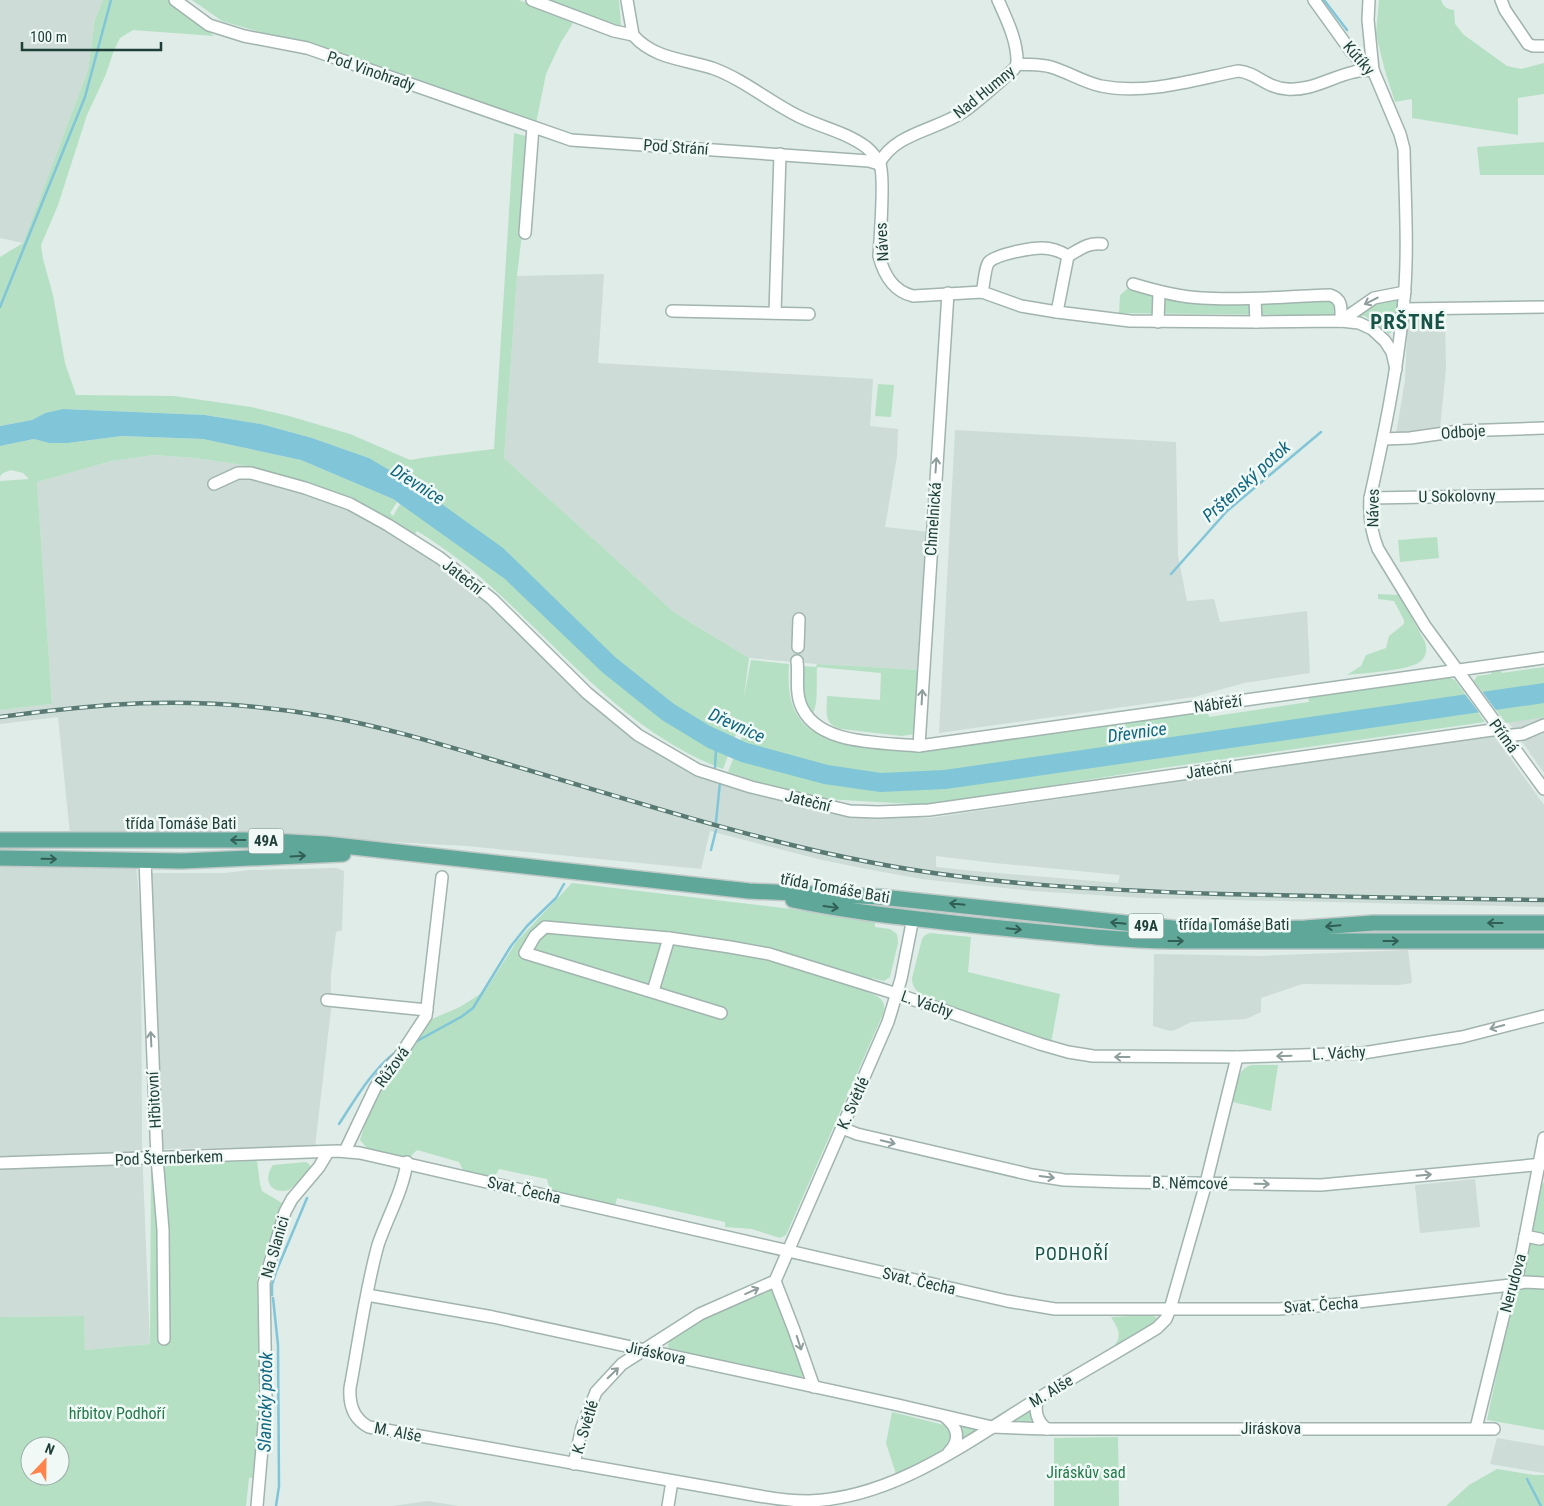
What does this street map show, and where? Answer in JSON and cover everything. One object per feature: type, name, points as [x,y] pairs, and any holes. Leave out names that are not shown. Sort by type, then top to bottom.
[{"type":"main road","name":"třída Tomáše Bati","points":[[0,840],[254,840],[326,844],[748,890],[915,900],[1210,931],[1305,928],[1373,923],[1544,923]]},
{"type":"main road","points":[[139,840],[145,860]]},
{"type":"main road","name":"třída Tomáše Bati","points":[[0,858],[222,860],[392,851]]},
{"type":"main road","name":"třída Tomáše Bati","points":[[748,890],[820,906],[1119,940],[1174,942],[1544,941]]},
{"type":"main road","points":[[913,918],[915,900]]},
{"type":"street","name":"Pod Vinohrady","points":[[175,0],[208,26],[244,36],[307,48],[571,140]]},
{"type":"street","points":[[532,0],[604,28],[633,35],[646,46],[660,54],[722,72],[743,82],[799,117],[844,135],[867,147],[876,157],[879,164]]},
{"type":"street","points":[[628,0],[633,35]]},
{"type":"street","points":[[998,0],[1013,36],[1017,64]]},
{"type":"street","name":"Kútíky","points":[[1314,0],[1350,50],[1361,62],[1373,70],[1400,134],[1404,149]]},
{"type":"street","points":[[1369,0],[1368,20],[1373,70]]},
{"type":"street","points":[[1501,0],[1505,10],[1528,44],[1544,46]]},
{"type":"street","name":"Nad Humny","points":[[879,164],[887,151],[901,141],[945,123],[964,112],[1014,69],[1017,64],[1048,66],[1101,86],[1130,88],[1186,83],[1245,71],[1272,86],[1289,90],[1315,86],[1356,71],[1373,70]]},
{"type":"street","points":[[525,233],[523,211],[533,127]]},
{"type":"street","name":"Pod Strání","points":[[571,140],[780,154],[869,161],[879,164]]},
{"type":"street","name":"Náves","points":[[1404,149],[1406,247],[1404,309],[1396,369],[1370,498],[1371,527],[1378,548],[1425,626],[1458,669],[1465,682]]},
{"type":"street","points":[[775,314],[780,154]]},
{"type":"street","name":"Náves","points":[[879,164],[881,170],[880,256],[885,273],[894,287],[906,294],[913,296],[982,292],[1021,306],[1057,312],[1158,322],[1341,321],[1359,323],[1372,329],[1385,340],[1392,352],[1396,369]]},
{"type":"street","points":[[1057,312],[1068,256],[1085,246],[1094,243],[1102,244]]},
{"type":"street","points":[[982,292],[987,264],[991,260],[1004,255],[1043,248],[1068,256]]},
{"type":"street","points":[[1134,284],[1159,292],[1200,298],[1255,299],[1330,295],[1336,297],[1341,303],[1341,321]]},
{"type":"street","points":[[1158,322],[1159,292]]},
{"type":"street","points":[[1341,321],[1374,298],[1405,292]]},
{"type":"street","name":"Chmelnická","points":[[919,746],[948,293]]},
{"type":"street","points":[[1255,299],[1256,322]]},
{"type":"street","points":[[1404,309],[1544,307]]},
{"type":"street","points":[[672,311],[809,314]]},
{"type":"street","name":"Odboje","points":[[1383,439],[1410,438],[1459,430],[1544,428]]},
{"type":"street","name":"Jateční","points":[[214,484],[238,473],[251,473],[305,488],[350,504],[440,558],[492,599],[587,692],[638,735],[698,770],[751,787],[850,811],[929,810],[1499,729],[1523,734],[1544,725]]},
{"type":"street","name":"U Sokolovny","points":[[1370,498],[1544,495]]},
{"type":"street","points":[[798,619],[798,646]]},
{"type":"street","name":"Nábřeží","points":[[797,661],[796,686],[800,702],[806,716],[816,727],[850,739],[919,746],[1544,658]]},
{"type":"street","name":"Přímá","points":[[1465,682],[1544,789]]},
{"type":"street","name":"Hřbitovní","points":[[145,860],[149,993],[162,1230],[164,1340]]},
{"type":"street","name":"Růžová","points":[[337,1151],[375,1088],[419,1029],[428,1010],[442,877]]},
{"type":"street","name":"K. Světlé","points":[[574,1464],[582,1427],[596,1392],[622,1364],[700,1314],[775,1281],[888,1022],[897,994],[913,918]]},
{"type":"street","name":"L. Váchy","points":[[721,1013],[525,954],[535,936],[545,927],[669,938],[723,945],[769,954],[897,994],[1040,1044],[1068,1052],[1112,1057],[1237,1057],[1363,1053],[1462,1037],[1544,1016]]},
{"type":"street","points":[[653,991],[669,938]]},
{"type":"street","points":[[328,1000],[428,1010]]},
{"type":"street","name":"M. Alše","points":[[407,1162],[404,1178],[379,1244],[367,1295],[349,1399],[355,1416],[363,1424],[378,1429],[672,1481],[788,1500],[822,1500],[878,1488],[902,1478],[948,1453],[1157,1328],[1166,1319],[1206,1183],[1237,1057]]},
{"type":"street","name":"B. Němcové","points":[[842,1128],[857,1134],[1032,1175],[1064,1180],[1321,1185],[1542,1164]]},
{"type":"street","name":"Nerudova","points":[[1476,1428],[1511,1285],[1518,1273],[1525,1236],[1539,1197],[1544,1138]]},
{"type":"street","name":"Pod Šternberkem","points":[[0,1163],[337,1151]]},
{"type":"street","name":"Svat. Čecha","points":[[337,1151],[375,1155],[407,1162],[1030,1306],[1055,1309],[1278,1308],[1331,1305],[1525,1282],[1544,1284]]},
{"type":"street","name":"Na Slanici","points":[[257,1506],[266,1402],[266,1277],[285,1212],[292,1200],[319,1167],[337,1151]]},
{"type":"street","points":[[1525,1236],[1540,1239]]},
{"type":"street","points":[[775,1281],[814,1387]]},
{"type":"street","name":"Jiráskova","points":[[367,1295],[493,1318],[992,1427],[1048,1429],[1494,1429]]},
{"type":"street","points":[[1038,1398],[1036,1404],[1037,1415],[1041,1424],[1048,1429]]},
{"type":"street","points":[[944,1416],[953,1423],[957,1432],[956,1442],[948,1453]]},
{"type":"street","points":[[668,1506],[672,1481]]},
{"type":"shaded area","points":[[0,0],[103,0],[95,19],[88,70],[23,243],[0,238]]},
{"type":"shaded area","points":[[604,274],[598,363],[873,379],[870,426],[898,429],[897,456],[885,527],[930,532],[921,670],[749,658],[675,613],[504,458],[517,276]]},
{"type":"shaded area","points":[[1408,316],[1445,319],[1446,368],[1440,428],[1396,434],[1405,380]]},
{"type":"shaded area","points":[[955,430],[1176,442],[1178,556],[1187,601],[1214,599],[1220,622],[1307,611],[1310,673],[1244,683],[1194,697],[939,733]]},
{"type":"shaded area","points":[[154,455],[236,464],[274,474],[348,499],[378,513],[445,556],[591,690],[638,730],[689,760],[763,792],[830,810],[837,814],[930,818],[1494,735],[1544,805],[1544,907],[1143,898],[1033,891],[922,879],[872,870],[822,860],[710,831],[701,869],[467,846],[262,835],[70,834],[58,717],[0,724],[0,710],[52,704],[37,482],[112,461]],"holes":[[[936,856],[1120,875],[1118,883],[974,871],[936,867]]]},
{"type":"shaded area","points":[[1544,714],[1544,773],[1506,719]]},
{"type":"shaded area","points":[[0,864],[136,865],[141,919],[142,1147],[150,1344],[85,1350],[84,1316],[0,1317]]},
{"type":"shaded area","points":[[336,868],[344,871],[342,930],[336,932],[331,975],[331,1009],[315,1147],[162,1149],[152,873],[225,873],[249,870]]},
{"type":"shaded area","points":[[1408,950],[1412,983],[1399,985],[1302,984],[1261,998],[1261,1012],[1246,1019],[1191,1022],[1170,1031],[1153,1026],[1154,954],[1260,956]]},
{"type":"shaded area","points":[[1475,1179],[1480,1227],[1420,1233],[1415,1185]]},
{"type":"shaded area","points":[[1497,1438],[1544,1446],[1544,1473],[1490,1464]]},
{"type":"shaded area","points":[[428,1501],[458,1506],[392,1506]]},
{"type":"green space","points":[[103,0],[173,0],[214,36],[133,30],[120,38],[87,115],[58,205],[41,245],[53,295],[65,363],[76,395],[174,396],[251,407],[350,434],[410,460],[494,449],[514,133],[533,138],[517,276],[504,458],[675,613],[749,658],[744,697],[751,660],[789,664],[790,694],[793,706],[798,717],[816,733],[845,743],[925,748],[1006,740],[1207,710],[1209,717],[1309,702],[1308,695],[1448,677],[1455,680],[1485,722],[1162,768],[930,805],[825,799],[758,782],[728,772],[745,729],[739,726],[723,769],[690,754],[659,736],[602,692],[479,576],[449,552],[417,531],[414,535],[378,513],[348,499],[274,474],[236,464],[154,455],[112,461],[37,482],[52,704],[0,710],[0,481],[29,479],[23,473],[11,470],[0,476],[0,446],[34,439],[49,443],[68,443],[122,436],[203,439],[301,460],[393,499],[397,502],[390,513],[393,516],[412,484],[369,458],[312,438],[261,424],[205,415],[63,409],[45,413],[32,420],[0,426],[0,257],[23,243],[88,70],[95,19]]},
{"type":"green space","points":[[192,0],[519,0],[573,23],[561,42],[546,74],[536,123],[319,46],[318,49],[222,21]]},
{"type":"green space","points":[[543,0],[619,0],[621,26]]},
{"type":"green space","points":[[1379,0],[1441,0],[1446,7],[1454,10],[1455,24],[1464,35],[1507,66],[1521,69],[1544,63],[1544,94],[1518,98],[1518,135],[1412,118],[1412,99],[1395,102],[1376,34]]},
{"type":"green space","points":[[1544,142],[1544,175],[1480,175],[1477,147]]},
{"type":"green space","points":[[1133,284],[1201,298],[1328,295],[1336,308],[1395,299],[1400,304],[1397,327],[1389,334],[1365,316],[1119,313],[1120,295]]},
{"type":"green space","points":[[878,384],[894,385],[891,417],[875,416]]},
{"type":"green space","points":[[1437,537],[1439,558],[1400,562],[1398,540]]},
{"type":"green space","points":[[1378,594],[1399,595],[1424,640],[1426,646],[1425,656],[1421,661],[1412,666],[1347,675],[1361,666],[1366,655],[1386,648],[1389,636],[1404,624],[1404,620],[1394,601],[1378,599]]},
{"type":"green space","points":[[817,664],[921,670],[918,724],[914,734],[902,736],[841,729],[835,727],[829,721],[827,717],[827,696],[880,700],[881,673],[817,667],[816,705],[812,714],[803,691],[802,666],[816,667]]},
{"type":"green space","points":[[1544,667],[1544,717],[1506,723],[1474,681],[1477,676],[1491,674],[1492,671],[1501,670],[1502,673]]},
{"type":"green space","points":[[0,846],[110,847],[107,849],[33,848],[0,851]]},
{"type":"green space","points":[[572,883],[875,919],[875,927],[890,929],[897,934],[898,943],[890,977],[884,981],[872,978],[868,992],[882,1000],[884,1005],[883,1014],[786,1235],[780,1238],[752,1229],[725,1227],[725,1222],[617,1198],[615,1206],[550,1191],[547,1179],[499,1169],[494,1178],[463,1170],[459,1162],[417,1150],[409,1158],[368,1149],[360,1140],[371,1106],[389,1080],[406,1061],[410,1050],[432,1019],[460,1007],[485,991],[517,941]]},
{"type":"green space","points":[[933,912],[999,920],[1046,920],[1165,933],[1144,935],[932,914]]},
{"type":"green space","points":[[930,933],[971,937],[968,972],[1060,994],[1051,1043],[921,997],[921,994],[913,986],[912,978],[922,939]]},
{"type":"green space","points":[[1251,1065],[1278,1065],[1271,1111],[1233,1102],[1239,1075]]},
{"type":"green space","name":"hřbitov Podhoří","points":[[257,1161],[262,1191],[282,1203],[257,1279],[259,1372],[256,1477],[249,1478],[246,1506],[0,1506],[0,1317],[84,1316],[85,1350],[150,1344],[151,1167],[169,1163]]},
{"type":"green space","points":[[306,1162],[311,1170],[289,1190],[277,1190],[270,1185],[268,1176],[273,1165]]},
{"type":"green space","points":[[1544,1182],[1544,1430],[1487,1420],[1502,1348],[1541,1185]]},
{"type":"green space","points":[[770,1288],[776,1293],[804,1373],[802,1377],[794,1379],[669,1350],[670,1339],[698,1319]]},
{"type":"green space","points":[[1152,1315],[1157,1318],[1156,1323],[1112,1348],[1118,1340],[1119,1333],[1111,1317]]},
{"type":"green space","points":[[1032,1408],[1035,1424],[1008,1424]]},
{"type":"green space","points":[[892,1412],[948,1426],[950,1435],[948,1442],[933,1456],[896,1474],[886,1443]]},
{"type":"green space","points":[[962,1426],[975,1428],[976,1430],[963,1437]]},
{"type":"green space","name":"Jiráskův sad","points":[[1118,1437],[1119,1506],[1054,1506],[1054,1438]]},
{"type":"green space","points":[[1497,1469],[1544,1475],[1544,1506],[1446,1506],[1469,1485]]},
{"type":"water","points":[[63,409],[205,415],[261,424],[312,438],[369,458],[418,487],[503,548],[615,657],[674,704],[710,726],[747,743],[828,765],[881,773],[944,770],[1544,683],[1544,703],[946,789],[880,792],[824,784],[741,762],[708,748],[662,720],[602,672],[505,579],[393,499],[301,460],[203,439],[122,436],[68,443],[49,443],[34,439],[0,446],[0,426],[32,420],[45,413]]},
{"type":"pier","points":[[1481,690],[1498,713],[1481,715],[1464,693]]},
{"type":"waterway","points":[[0,307],[85,97],[111,0]]},
{"type":"waterway","name":"Prštenský potok","points":[[1324,0],[1347,30]]},
{"type":"waterway","name":"Prštenský potok","points":[[1171,574],[1227,511],[1321,432]]},
{"type":"waterway","name":"Slanický potok","points":[[715,768],[716,750]]},
{"type":"waterway","name":"Slanický potok","points":[[716,822],[720,782]]},
{"type":"waterway","name":"Slanický potok","points":[[711,850],[716,830]]},
{"type":"waterway","name":"Slanický potok","points":[[417,1041],[461,1017],[473,1008],[511,946],[527,926],[556,898],[564,884]]},
{"type":"waterway","name":"Slanický potok","points":[[339,1124],[372,1076],[397,1051]]},
{"type":"waterway","name":"Slanický potok","points":[[272,1295],[272,1285],[276,1272],[307,1198]]},
{"type":"waterway","name":"Slanický potok","points":[[273,1298],[278,1345],[279,1486],[276,1506]]},
{"type":"waterway","points":[[1527,1479],[1541,1506]]},
{"type":"railway","points":[[0,717],[96,706],[164,703],[247,706],[329,717],[374,726],[685,817],[777,841],[869,862],[956,876],[1044,885],[1177,892],[1544,900]]},
{"type":"district","name":"PRŠTNÉ","points":[[1408,322]]},
{"type":"district","name":"PODHOŘÍ","points":[[1072,1253]]},
{"type":"water label","name":"Dřevnice","points":[[418,484]]},
{"type":"water label","name":"Dřevnice","points":[[737,725]]},
{"type":"water label","name":"Dřevnice","points":[[1137,732]]}]
